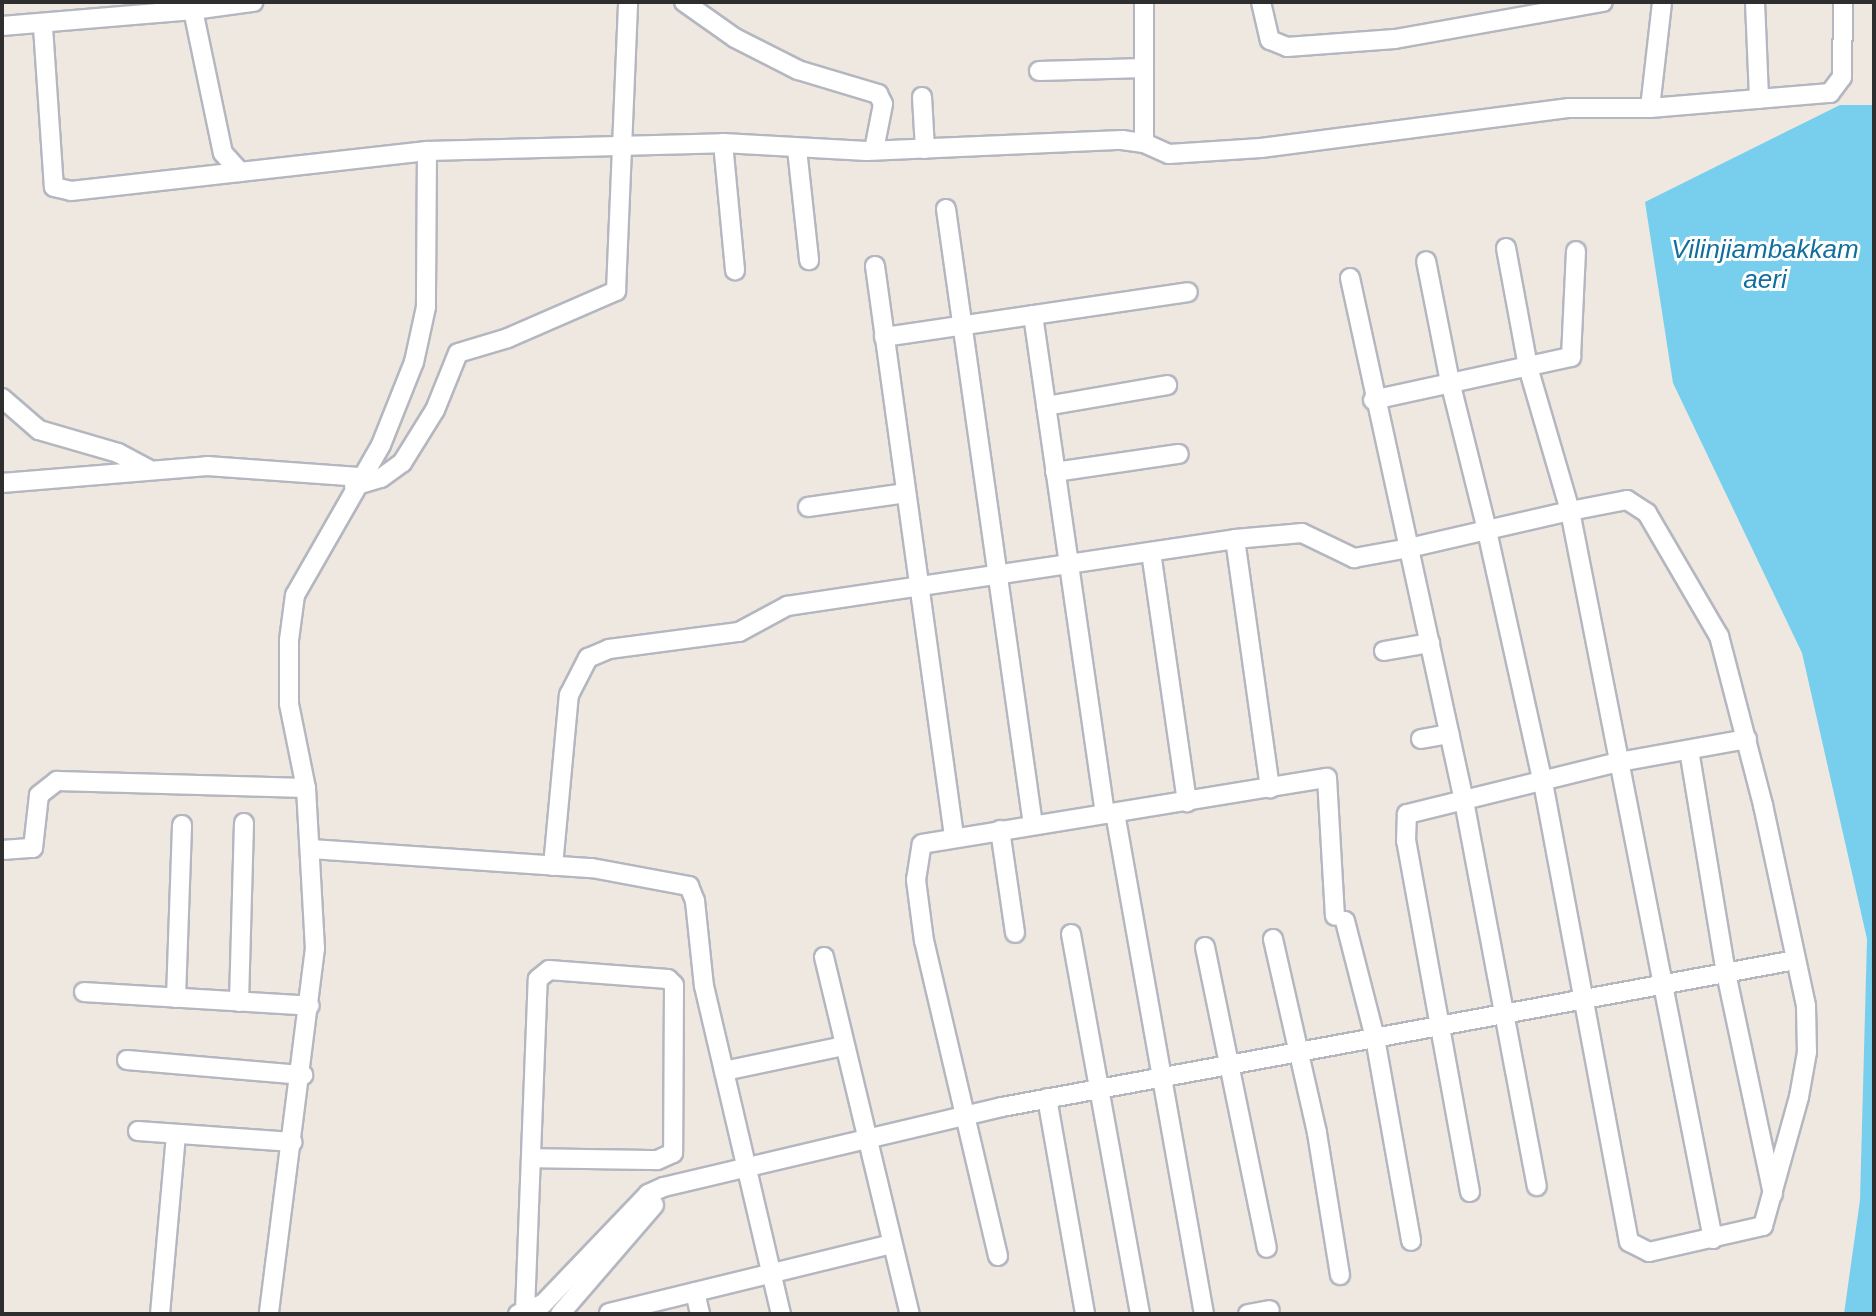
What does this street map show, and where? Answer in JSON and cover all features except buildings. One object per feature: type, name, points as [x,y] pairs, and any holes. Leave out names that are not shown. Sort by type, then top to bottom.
[{"type":"street","points":[[2,26],[43,27],[192,6],[253,2]]},
{"type":"street","points":[[2,483],[207,466],[357,481],[381,478],[402,463],[435,410],[458,353],[616,291],[628,2]]},
{"type":"street","points":[[684,2],[735,38],[798,70],[878,94],[883,104],[874,150]]},
{"type":"street","points":[[1144,2],[1144,143]]},
{"type":"street","points":[[1261,2],[1270,40],[1287,47],[1395,39],[1603,2]]},
{"type":"street","points":[[1650,108],[1662,2]]},
{"type":"street","points":[[1755,2],[1759,99]]},
{"type":"street","points":[[43,27],[54,187],[71,191],[427,151],[723,143],[797,149],[874,150],[1144,143],[1169,154],[1261,148],[1569,108],[1650,108],[1759,99],[1838,88],[1844,60],[1843,2]]},
{"type":"street","points":[[192,6],[223,153],[240,172]]},
{"type":"street","points":[[1039,71],[1144,68]]},
{"type":"street","points":[[922,97],[925,149]]},
{"type":"street","points":[[723,143],[735,270]]},
{"type":"street","points":[[797,149],[809,260]]},
{"type":"street","points":[[269,1314],[303,1075],[315,948],[306,788],[289,704],[295,595],[398,409],[426,307],[427,151]]},
{"type":"street","points":[[946,209],[1033,825]]},
{"type":"street","points":[[1506,248],[1528,367],[1570,511],[1713,1239]]},
{"type":"street","points":[[1373,400],[1571,357],[1576,251]]},
{"type":"street","points":[[553,866],[569,695],[588,658],[609,649],[739,632],[787,606],[1235,539],[1302,533],[1354,558],[1409,548],[1487,530],[1570,511],[1627,500],[1647,513],[1719,636],[1747,739],[1806,1006],[1807,1052],[1774,1197],[1763,1226],[1649,1252],[1629,1242],[1542,779],[1487,530],[1450,382],[1426,261]]},
{"type":"street","points":[[875,266],[954,836]]},
{"type":"street","points":[[1350,278],[1373,400],[1450,734],[1537,1186]]},
{"type":"street","points":[[884,337],[1188,292]]},
{"type":"street","points":[[1033,315],[1110,814],[1204,1314]]},
{"type":"street","points":[[1046,406],[1167,385]]},
{"type":"street","points":[[2,398],[39,430],[118,453],[148,469]]},
{"type":"street","points":[[1055,472],[1179,454]]},
{"type":"street","points":[[808,507],[906,493]]},
{"type":"street","points":[[1235,539],[1270,789]]},
{"type":"street","points":[[1151,552],[1187,802]]},
{"type":"street","points":[[1384,651],[1430,643]]},
{"type":"street","points":[[1421,739],[1450,734]]},
{"type":"street","points":[[1470,1192],[1403,824],[1407,814],[1419,808],[1619,762],[1747,739]]},
{"type":"street","points":[[1689,750],[1726,973],[1774,1197]]},
{"type":"street","points":[[998,1256],[924,941],[916,880],[922,844],[954,836],[1327,778],[1340,918],[1375,1038],[1411,1241]]},
{"type":"street","points":[[2,850],[33,848],[39,795],[57,781],[306,788]]},
{"type":"street","points":[[239,1002],[244,823]]},
{"type":"street","points":[[176,998],[182,825]]},
{"type":"street","points":[[1000,830],[1015,933]]},
{"type":"street","points":[[311,849],[553,866],[689,886],[745,1169],[781,1314]]},
{"type":"street","points":[[1071,934],[1140,1314]]},
{"type":"street","points":[[1273,939],[1298,1052],[1340,1275]]},
{"type":"street","points":[[1205,947],[1267,1248]]},
{"type":"street","points":[[824,957],[910,1314]]},
{"type":"street","points":[[531,1158],[657,1160],[673,1153],[675,1145],[674,985],[661,976],[549,970],[538,979],[521,1313],[543,1304],[648,1194],[661,1189],[1047,1098],[1795,960]]},
{"type":"street","points":[[84,992],[310,1006]]},
{"type":"street","points":[[724,1071],[844,1046]]},
{"type":"street","points":[[127,1060],[303,1075]]},
{"type":"street","points":[[1047,1098],[1085,1314]]},
{"type":"street","points":[[138,1131],[293,1142]]},
{"type":"street","points":[[160,1314],[176,1135]]},
{"type":"street","points":[[560,1314],[657,1202],[661,1189],[657,1160]]},
{"type":"street","points":[[609,1313],[892,1244]]},
{"type":"street","points":[[695,1292],[700,1314]]},
{"type":"street","points":[[1248,1314],[1270,1310]]},
{"type":"water","name":"Vilinjiambakkam aeri","points":[[1840,105],[1874,105],[1874,1314],[1844,1314],[1860,1200],[1867,939],[1802,653],[1673,383],[1645,202]]}]
